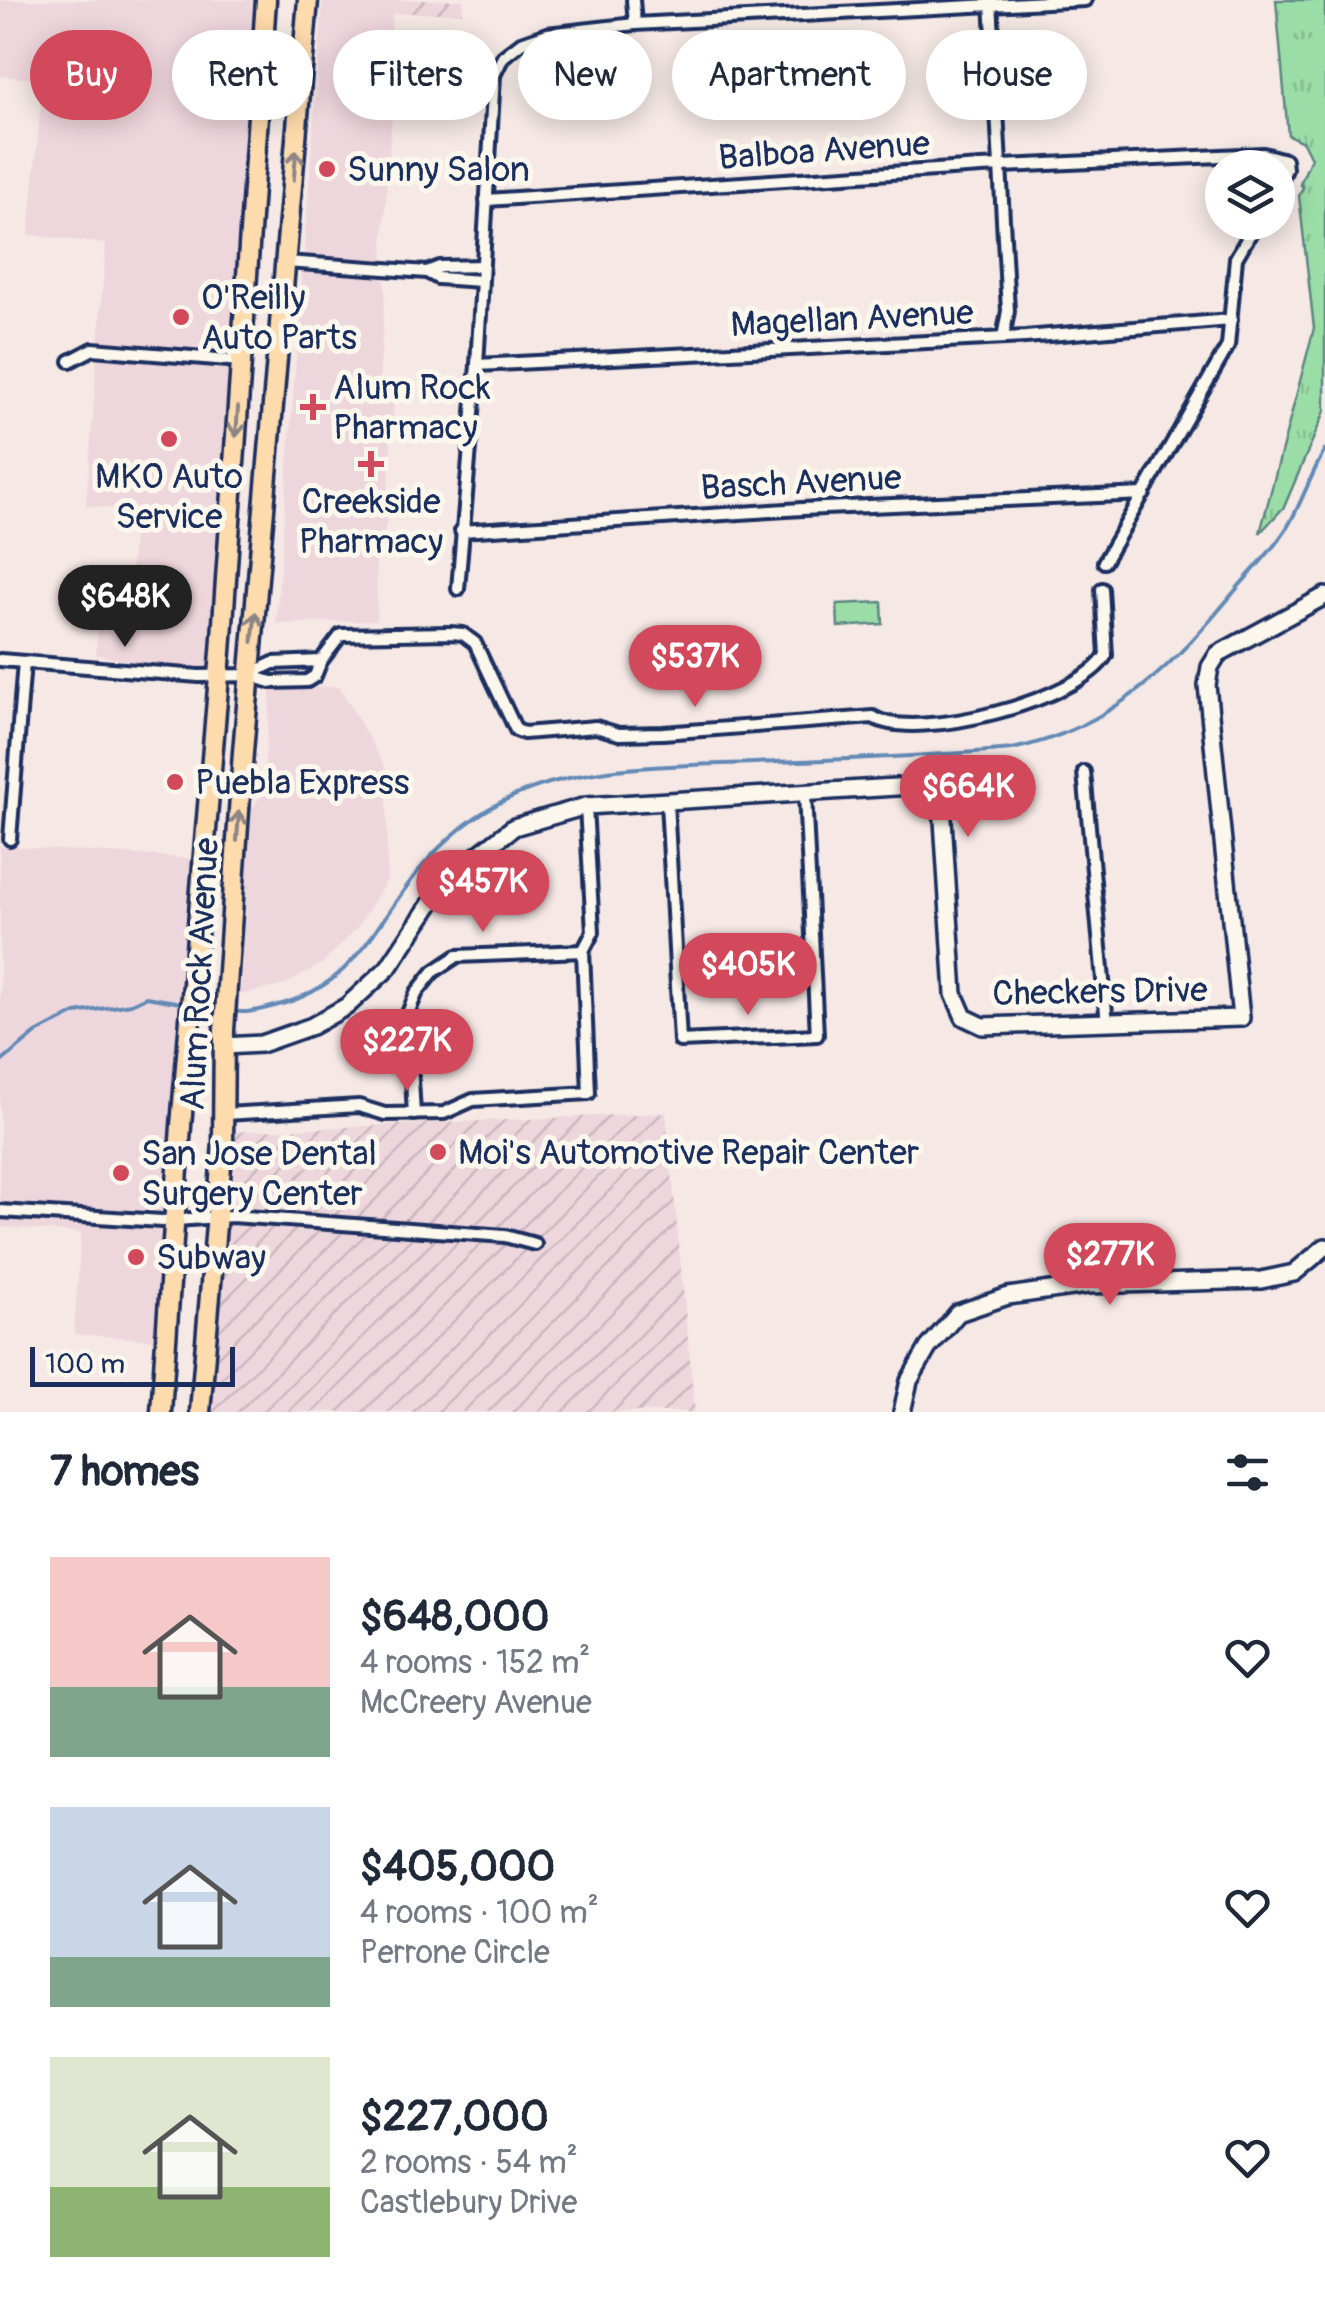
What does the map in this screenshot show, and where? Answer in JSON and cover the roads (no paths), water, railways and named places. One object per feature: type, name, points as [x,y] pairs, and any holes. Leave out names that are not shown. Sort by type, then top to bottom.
[{"type":"main road","name":"Alum Rock Avenue","points":[[161,1412],[219,675],[266,0]]},
{"type":"main road","name":"Alum Rock Avenue","points":[[200,1412],[225,1114],[226,993],[249,675],[308,0]]},
{"type":"street","points":[[633,0],[635,24]]},
{"type":"street","points":[[458,589],[477,364],[494,75],[503,57],[521,42],[547,34],[635,24],[1085,0]]},
{"type":"street","points":[[991,3],[1008,311],[1003,338]]},
{"type":"street","name":"Balboa Avenue","points":[[486,200],[1000,166],[1205,157]]},
{"type":"street","points":[[1104,562],[1228,346],[1236,258],[1246,240]]},
{"type":"street","points":[[286,262],[427,272],[438,278],[481,281]]},
{"type":"street","points":[[427,272],[440,267],[482,266]]},
{"type":"street","name":"Magellan Avenue","points":[[477,364],[1003,338],[1230,320]]},
{"type":"street","points":[[70,360],[93,349],[241,361]]},
{"type":"street","name":"Basch Avenue","points":[[461,530],[802,509],[1144,494]]},
{"type":"street","points":[[0,660],[249,675],[271,682],[307,681],[315,676],[341,635],[463,634],[475,643],[516,730],[524,732],[596,727],[619,734],[664,733],[873,717],[885,724],[949,721],[1023,707],[1090,674],[1106,655],[1102,589]]},
{"type":"street","name":"Checkers Drive","points":[[224,1038],[262,1044],[312,1026],[347,1006],[388,968],[447,879],[514,827],[586,806],[912,786],[936,794],[942,804],[954,994],[964,1017],[983,1026],[1241,1018],[1207,685],[1210,667],[1218,654],[1325,596]]},
{"type":"street","points":[[249,675],[273,663],[321,661]]},
{"type":"street","points":[[10,839],[6,802],[24,662]]},
{"type":"street","points":[[1084,772],[1107,1024]]},
{"type":"street","points":[[667,802],[680,1041],[817,1035],[805,794]]},
{"type":"street","points":[[225,1114],[360,1106],[385,1114],[444,1113],[474,1100],[589,1094],[583,951],[594,932],[586,806]]},
{"type":"street","points":[[414,1114],[408,1013],[417,992],[433,972],[457,956],[583,951]]},
{"type":"street","points":[[0,1211],[175,1219],[218,1216],[505,1236],[535,1244]]},
{"type":"street","points":[[902,1412],[909,1382],[928,1348],[958,1313],[1008,1296],[1086,1285],[1261,1280],[1294,1273],[1325,1247]]},
{"type":"waterway","points":[[230,1011],[247,1012],[300,998],[339,973],[440,847],[488,809],[530,789],[624,769],[1012,749],[1082,726],[1140,688],[1215,614],[1283,534],[1325,450]]},
{"type":"waterway","points":[[0,1063],[36,1033],[76,1013],[131,1004],[146,997],[187,1004]]},
{"type":"waterway","points":[[196,1005],[221,1009]]},
{"type":"place","name":"Sunny Salon","points":[[327,169]]},
{"type":"place","name":"O'Reilly Auto Parts","points":[[181,317]]},
{"type":"place","name":"Alum Rock Pharmacy","points":[[313,407]]},
{"type":"place","name":"MKO Auto Service","points":[[169,439]]},
{"type":"place","name":"Creekside Pharmacy","points":[[371,464]]},
{"type":"place","name":"Puebla Express","points":[[175,782]]},
{"type":"place","name":"Moi's Automotive Repair Center","points":[[438,1152]]},
{"type":"place","name":"San Jose Dental Surgery Center","points":[[121,1173]]},
{"type":"place","name":"Subway","points":[[136,1257]]}]
